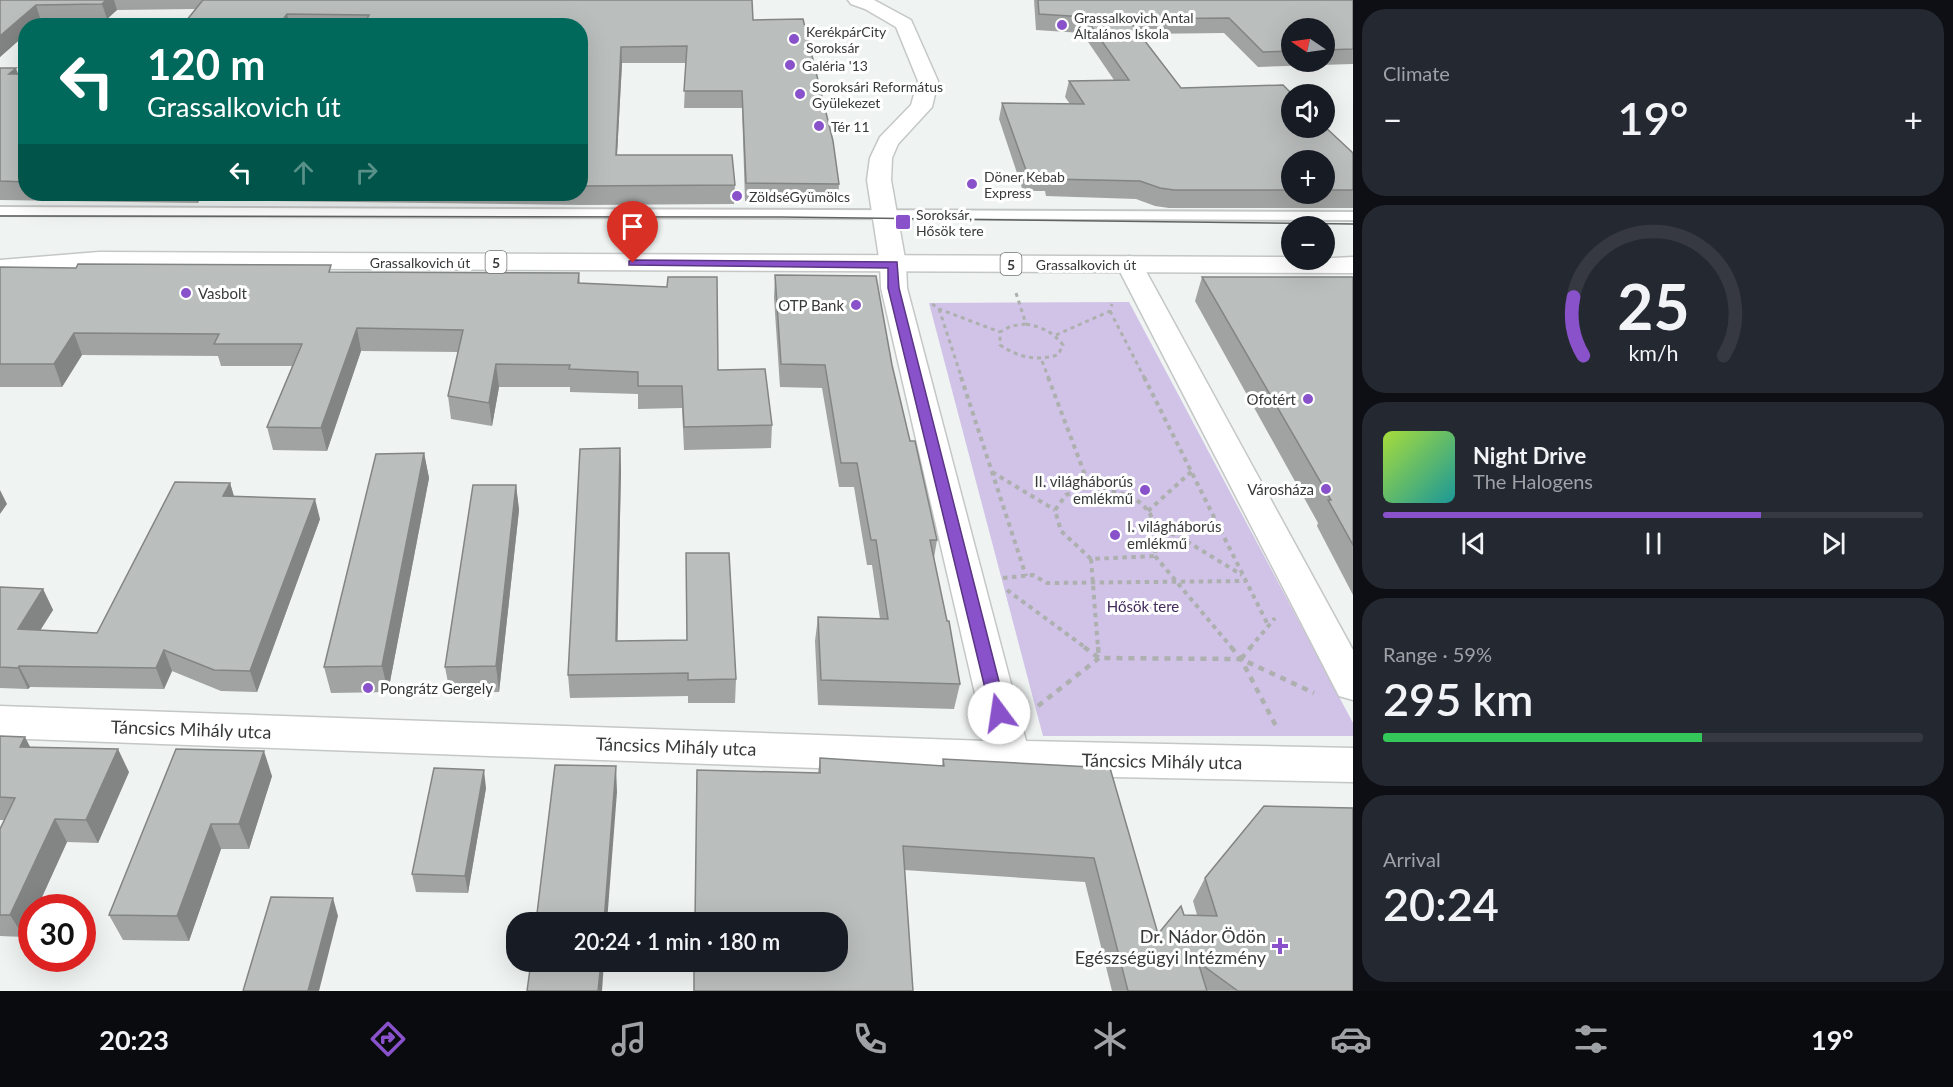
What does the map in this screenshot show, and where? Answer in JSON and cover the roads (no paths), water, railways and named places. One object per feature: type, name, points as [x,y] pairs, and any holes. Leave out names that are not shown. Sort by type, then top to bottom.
[{"type":"street","points":[[857,0],[905,15],[928,81],[921,107],[888,142],[881,158],[879,180],[893,264],[894,288],[1010,758]]},
{"type":"street","name":"Grassalkovich út","points":[[0,249],[99,260]]},
{"type":"street","name":"Grassalkovich út","points":[[0,268],[99,260],[1353,265]]},
{"type":"street","points":[[1130,264],[1353,685]]},
{"type":"street","name":"Táncsics Mihály utca","points":[[0,722],[1010,758],[1353,765]]},
{"type":"lane","points":[[0,211],[1353,216]]},
{"type":"tram line","points":[[0,216],[781,217],[1353,224]]},
{"type":"place","name":"Grassalkovich Antal Általános Iskola","points":[[1062,25]]},
{"type":"place","name":"KerékpárCity Soroksár","points":[[794,39]]},
{"type":"place","name":"Galéria '13","points":[[790,65]]},
{"type":"place","name":"Soroksári Református Gyülekezet","points":[[800,94]]},
{"type":"place","name":"Tér 11","points":[[819,126]]},
{"type":"place","name":"Döner Kebab Express","points":[[972,184]]},
{"type":"place","name":"ZöldséGyümölcs","points":[[737,196]]},
{"type":"place","name":"Soroksár, Hősök tere","points":[[903,222]]},
{"type":"place","name":"Vasbolt","points":[[186,293]]},
{"type":"place","name":"OTP Bank","points":[[856,305]]},
{"type":"place","name":"Ofotért","points":[[1308,399]]},
{"type":"place","name":"Városháza","points":[[1326,489]]},
{"type":"place","name":"II. világháborús emlékmű","points":[[1145,490]]},
{"type":"place","name":"I. világháborús emlékmű","points":[[1115,535]]},
{"type":"place","name":"Pongrátz Gergely","points":[[368,688]]},
{"type":"place","name":"Dr. Nádor Ödön Egészségügyi Intézmény","points":[[1280,946]]},
{"type":"park label","name":"Hősök tere","points":[[1143,606]]}]
